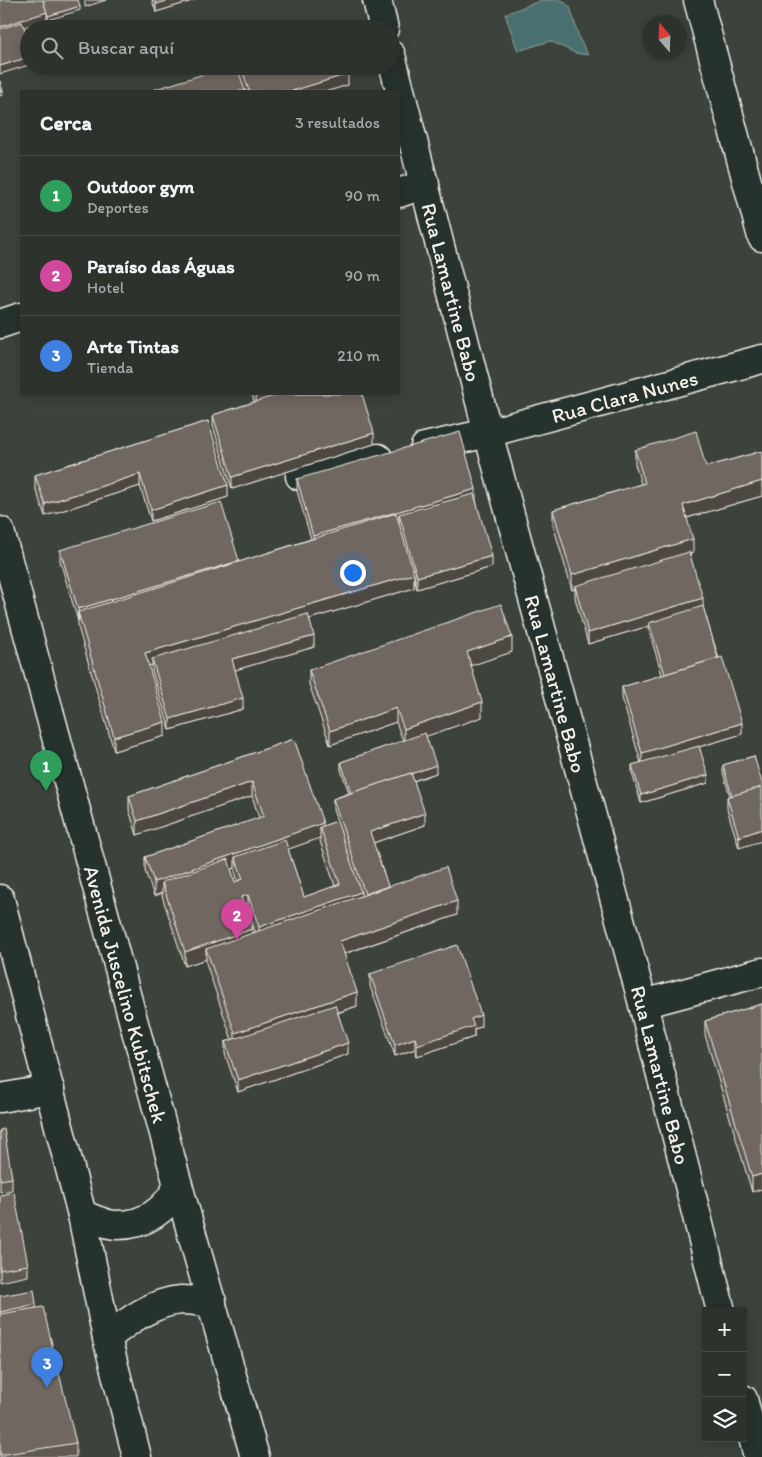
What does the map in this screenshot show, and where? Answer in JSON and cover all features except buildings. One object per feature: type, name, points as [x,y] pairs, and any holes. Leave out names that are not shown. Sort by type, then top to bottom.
[{"type":"street","points":[[377,0],[382,20]]},
{"type":"street","points":[[698,0],[762,237]]},
{"type":"street","name":"Rua Lamartine Babo","points":[[396,75],[488,433],[643,1004],[720,1307]]},
{"type":"street","points":[[400,193],[425,184]]},
{"type":"street","points":[[0,324],[20,317]]},
{"type":"street","name":"Rua Clara Nunes","points":[[300,476],[488,433],[762,359]]},
{"type":"street","name":"Avenida Juscelino Kubitschek","points":[[0,531],[178,1185],[255,1457]]},
{"type":"street","points":[[0,899],[82,1215],[107,1338],[137,1457]]},
{"type":"street","points":[[643,1004],[762,972]]},
{"type":"street","points":[[0,1098],[50,1089]]},
{"type":"street","points":[[82,1215],[116,1225],[141,1221],[160,1210],[171,1200],[178,1185]]},
{"type":"street","points":[[107,1338],[133,1316],[159,1306],[180,1300],[212,1302]]},
{"type":"street","points":[[747,1414],[758,1457]]},
{"type":"water","points":[[542,0],[562,0],[570,7],[579,38],[588,55],[575,53],[550,41],[518,51],[505,14]]},
{"type":"place","name":"Outdoor gym","points":[[46,791]]},
{"type":"place","name":"Paraíso das Águas","points":[[237,940]]},
{"type":"place","name":"Arte Tintas","points":[[47,1388]]}]
